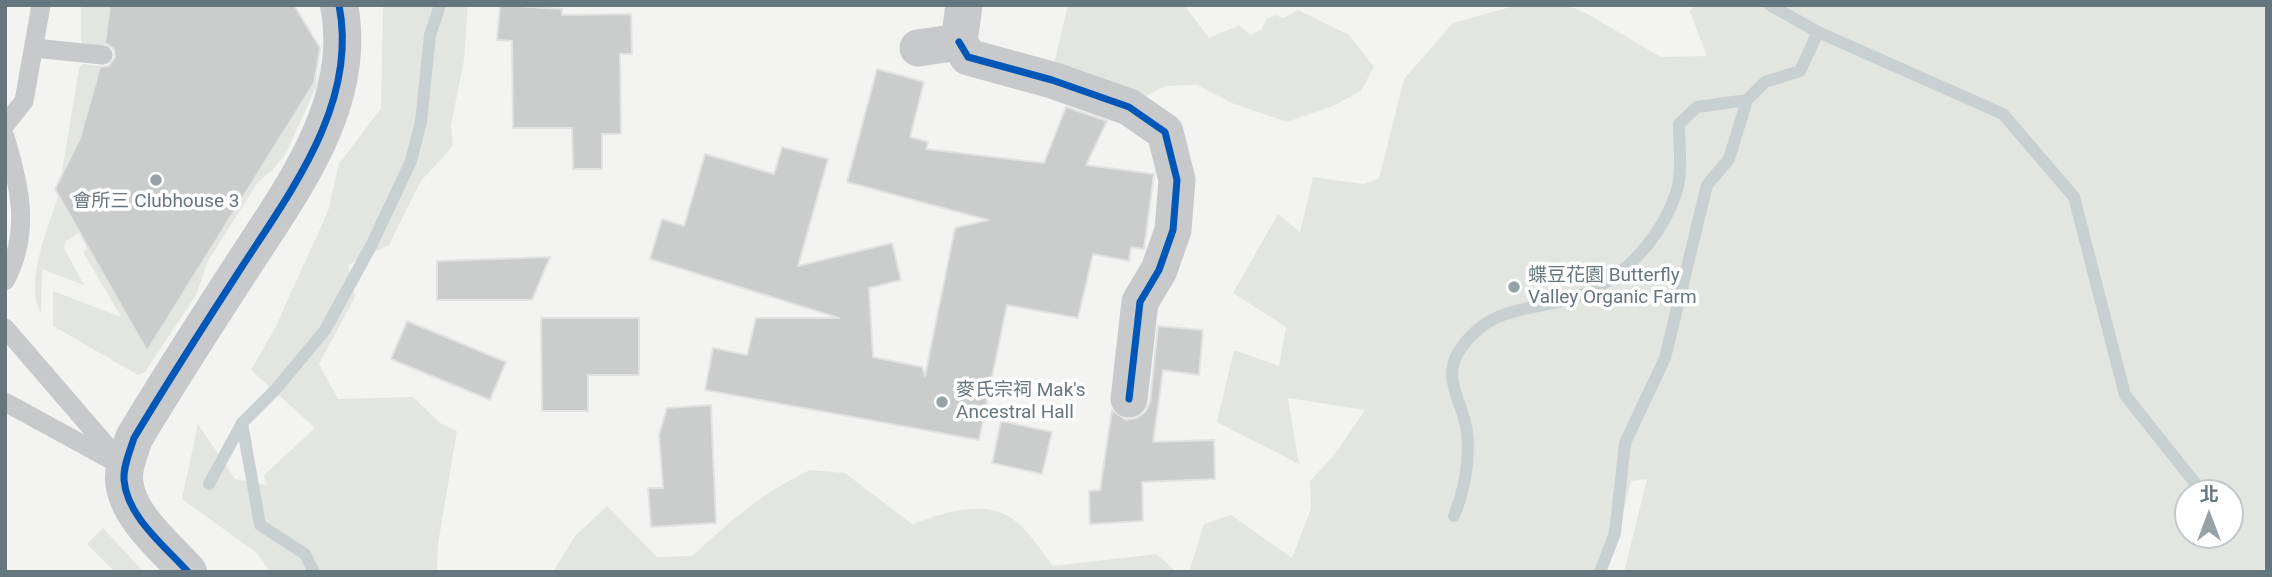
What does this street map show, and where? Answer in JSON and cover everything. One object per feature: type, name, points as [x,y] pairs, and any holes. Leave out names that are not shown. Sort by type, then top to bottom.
[{"type":"street","points":[[188,572],[140,519],[127,497],[125,467],[134,438],[314,150],[335,90],[341,62],[342,22],[339,5]]},
{"type":"street","points":[[964,5],[959,42],[968,57],[1052,80],[1129,107],[1165,132],[1177,180],[1173,230],[1159,270],[1140,302],[1129,399]]},
{"type":"street","points":[[918,48],[959,42]]},
{"type":"lane","points":[[5,125],[24,102],[41,5]]},
{"type":"lane","points":[[34,48],[103,55]]},
{"type":"lane","points":[[5,137],[20,184],[21,225],[5,281]]},
{"type":"lane","points":[[5,328],[125,467]]},
{"type":"lane","points":[[5,402],[125,467]]},
{"type":"shaded area","points":[[81,5],[110,5],[104,49],[87,47],[81,42]]},
{"type":"shaded area","points":[[383,5],[468,5],[464,60],[451,125],[453,146],[421,181],[389,245],[348,265],[355,297],[319,364],[338,399],[413,397],[440,423],[457,431],[438,544],[437,572],[270,572],[258,554],[182,499],[198,424],[235,479],[267,485],[264,475],[315,428],[251,370],[275,328],[328,211],[339,164],[381,108]]},
{"type":"shaded area","points":[[1068,5],[1184,5],[1209,38],[1239,25],[1250,35],[1261,30],[1267,19],[1277,15],[1283,18],[1298,10],[1349,35],[1374,67],[1361,91],[1333,106],[1287,122],[1234,104],[1197,85],[1165,86],[1146,96],[1050,80]]},
{"type":"shaded area","points":[[1566,5],[1584,12],[1661,57],[1707,56],[1690,12],[1694,5],[2267,5],[2267,565],[2261,572],[1624,572],[1647,479],[1631,481],[1612,556],[1605,572],[1189,572],[1204,524],[1231,515],[1292,558],[1311,509],[1310,481],[1335,454],[1365,410],[1288,398],[1299,464],[1217,422],[1234,350],[1279,366],[1286,327],[1233,293],[1278,214],[1300,232],[1313,177],[1363,184],[1379,179],[1404,79],[1453,23],[1514,6]]},
{"type":"shaded area","points":[[83,64],[100,66],[80,138],[62,172],[79,68]]},
{"type":"shaded area","points":[[321,64],[317,85],[286,153],[274,169],[258,182],[208,261],[196,295],[145,372],[138,375],[53,326],[53,291],[121,317],[83,252],[88,248],[137,334],[149,343],[154,340],[316,82]]},
{"type":"shaded area","points":[[58,197],[79,233],[66,241],[64,248],[84,285],[42,269],[41,312],[36,301],[36,272]]},
{"type":"shaded area","points":[[810,470],[845,473],[912,524],[966,509],[993,510],[1006,515],[1023,527],[1053,566],[1157,554],[1176,572],[553,572],[575,536],[607,506],[657,557],[692,556],[762,498]]},
{"type":"shaded area","points":[[103,528],[143,572],[115,572],[87,544]]},
{"type":"building","name":"會所三 Clubhouse 3","points":[[110,5],[294,5],[320,48],[314,83],[147,351],[55,189],[80,138],[100,67],[109,66],[115,57],[114,49],[105,43]]},
{"type":"building","points":[[500,5],[562,9],[562,15],[631,14],[632,54],[620,54],[621,134],[602,134],[602,169],[573,169],[572,128],[513,128],[512,41],[497,40]]},
{"type":"building","points":[[877,69],[924,82],[910,137],[928,142],[926,149],[1044,163],[1066,107],[1107,121],[1086,165],[1154,174],[1144,249],[1131,247],[1129,261],[1093,254],[1078,318],[1007,305],[979,440],[705,390],[713,348],[747,355],[756,318],[839,318],[650,259],[662,219],[684,226],[705,154],[774,174],[782,147],[828,159],[798,266],[892,243],[901,280],[869,288],[873,357],[922,367],[925,376],[955,228],[988,220],[847,182]]},
{"type":"building","points":[[550,257],[532,300],[437,300],[437,261]]},
{"type":"building","points":[[541,318],[639,318],[639,375],[588,375],[588,411],[542,411]]},
{"type":"building","points":[[407,321],[506,362],[490,400],[391,359]]},
{"type":"building","points":[[1158,326],[1203,330],[1199,375],[1163,370],[1153,442],[1214,440],[1215,479],[1142,482],[1143,521],[1090,524],[1089,491],[1100,490],[1112,410],[1126,420],[1137,418],[1145,412],[1150,402]]},
{"type":"building","points":[[711,405],[716,523],[651,527],[648,488],[663,488],[659,435],[667,408]]},
{"type":"building","points":[[1001,421],[1052,432],[1042,474],[992,463]]},
{"type":"waterway","points":[[209,484],[242,423],[276,389],[325,330],[371,246],[411,161],[421,122],[430,35],[440,5]]},
{"type":"waterway","points":[[1770,5],[1818,32],[2003,114],[2074,197],[2125,395],[2192,479]]},
{"type":"waterway","points":[[1600,572],[1615,533],[1625,443],[1665,358],[1707,185],[1729,159],[1747,100],[1765,82],[1800,71],[1818,32]]},
{"type":"waterway","points":[[1454,516],[1464,485],[1468,454],[1467,432],[1452,372],[1459,351],[1470,336],[1495,318],[1570,299],[1588,292],[1621,272],[1648,244],[1669,211],[1676,193],[1680,168],[1679,124],[1697,107],[1747,100]]},
{"type":"waterway","points":[[242,423],[260,525],[305,554],[314,572]]},
{"type":"cycle path","points":[[188,572],[148,530],[132,506],[124,480],[126,464],[134,438],[296,182],[314,148],[329,114],[339,79],[342,42],[339,5]]},
{"type":"cycle path","points":[[959,42],[968,57],[1052,80],[1129,107],[1165,132],[1177,180],[1173,230],[1159,270],[1140,302],[1129,399]]},
{"type":"place","name":"會所三 Clubhouse 3","points":[[156,180]]},
{"type":"place","name":"蝶豆花園 Butterfly Valley Organic Farm","points":[[1514,287]]},
{"type":"place","name":"麥氏宗祠 Mak's Ancestral Hall","points":[[942,402]]}]
